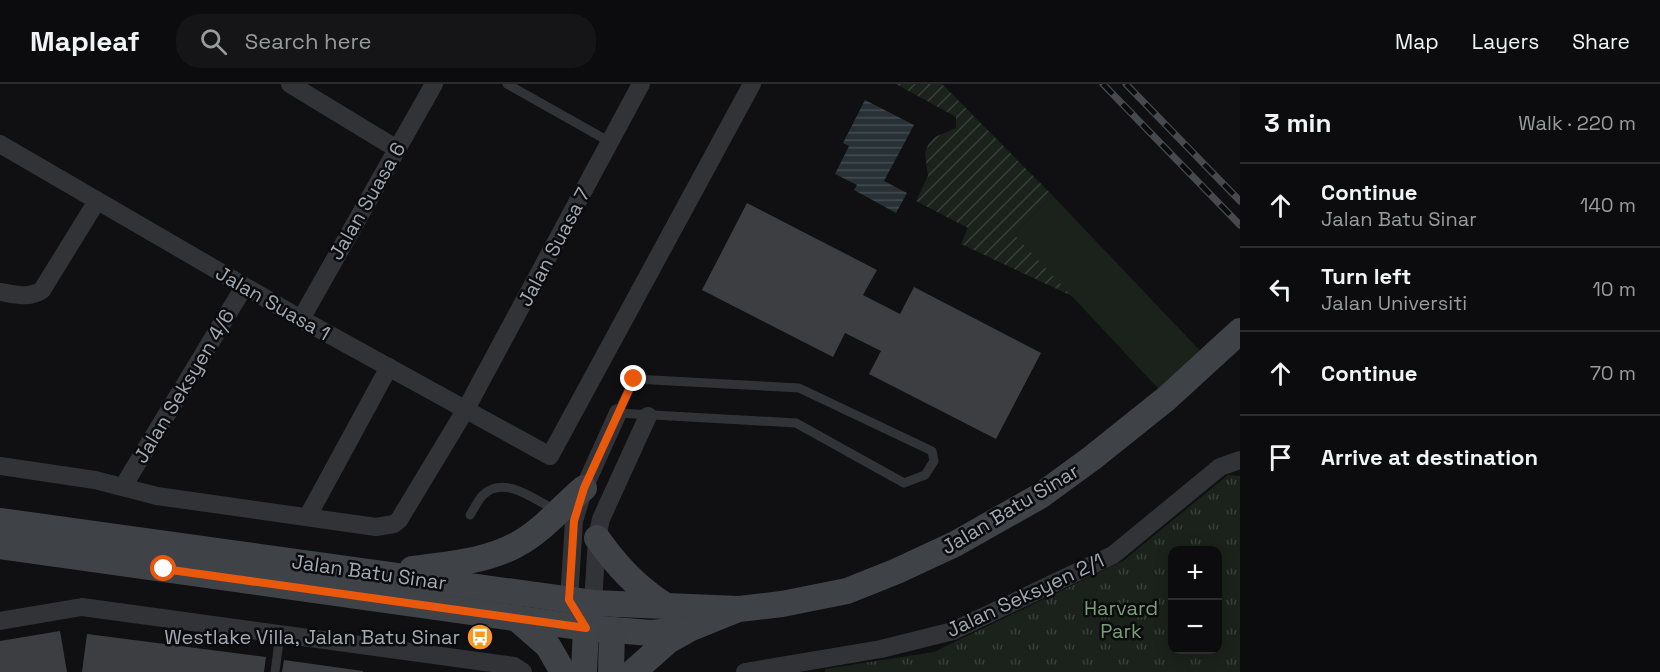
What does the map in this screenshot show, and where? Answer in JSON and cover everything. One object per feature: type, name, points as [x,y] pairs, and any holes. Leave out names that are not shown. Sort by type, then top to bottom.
[{"type":"street","points":[[290,84],[397,149]]},
{"type":"street","name":"Jalan Suasa 6","points":[[301,319],[434,84]]},
{"type":"street","name":"Jalan Suasa 7","points":[[308,516],[376,526],[394,524],[399,520],[466,409],[641,84]]},
{"type":"street","name":"Jalan Suasa 1","points":[[0,144],[244,287],[550,456],[752,84]]},
{"type":"street","points":[[0,292],[26,296],[36,295],[42,290],[97,201]]},
{"type":"street","name":"Jalan Seksyen 4/6","points":[[124,485],[244,287]]},
{"type":"street","name":"Jalan Batu Sinar","points":[[0,521],[581,602],[739,609],[782,604],[847,591],[955,544],[1040,496],[1167,398],[1240,331]]},
{"type":"street","points":[[0,466],[124,485],[157,496],[308,516],[389,367]]},
{"type":"street","points":[[584,672],[586,628],[581,602],[574,521],[584,488],[618,413]]},
{"type":"street","points":[[581,602],[608,501],[648,416]]},
{"type":"street","name":"Jalan Seksyen 2/1","points":[[745,672],[881,649],[953,631],[1113,555],[1220,467],[1240,460]]},
{"type":"street","points":[[385,574],[485,558],[516,545],[549,522],[557,511],[584,488]]},
{"type":"street","points":[[597,538],[618,568],[640,590],[667,606]]},
{"type":"street","name":"Jalan Batu Sinar","points":[[0,546],[586,628],[652,633],[689,629],[739,609]]},
{"type":"street","points":[[581,602],[612,630],[611,672]]},
{"type":"street","points":[[0,621],[82,607],[514,666],[524,672]]},
{"type":"street","points":[[515,617],[548,646],[563,672]]},
{"type":"street","points":[[633,672],[669,641],[689,629]]},
{"type":"lane","points":[[507,84],[610,142]]},
{"type":"lane","points":[[634,379],[799,388],[932,451],[934,461],[925,475],[904,483],[796,423],[618,413],[634,379]]},
{"type":"lane","points":[[470,515],[483,495],[497,487],[512,488],[557,511]]},
{"type":"lane","points":[[275,672],[280,634]]},
{"type":"green space","points":[[896,84],[942,84],[1053,196],[1014,234],[1076,298],[961,244],[968,228],[916,201],[928,176],[925,154],[928,145],[935,137],[956,128],[956,117]]},
{"type":"green space","points":[[1053,196],[1208,359],[1167,398],[1014,234]]},
{"type":"green space","name":"Harvard Park","points":[[1228,475],[1240,476],[1240,672],[825,672],[825,669],[934,652],[1123,561]]},
{"type":"shaded area","points":[[865,100],[914,125],[884,181],[907,193],[896,213],[854,190],[857,185],[835,174],[849,146],[843,143]]},
{"type":"building","points":[[747,203],[877,270],[863,295],[900,314],[914,287],[1041,353],[996,439],[869,374],[881,351],[845,333],[833,357],[702,290]]},
{"type":"building","points":[[60,631],[67,672],[0,672],[0,641]]},
{"type":"building","points":[[87,634],[266,657],[264,672],[82,672]]},
{"type":"building","points":[[284,660],[363,671],[363,672],[282,672]]},
{"type":"railway","points":[[1103,84],[1240,225]]},
{"type":"railway","points":[[1126,84],[1240,201]]},
{"type":"place","name":"Westlake Villa, Jalan Batu Sinar","points":[[480,637]]},
{"type":"route","points":[[164,569],[586,628],[569,600],[574,521],[584,488],[634,379]]}]
